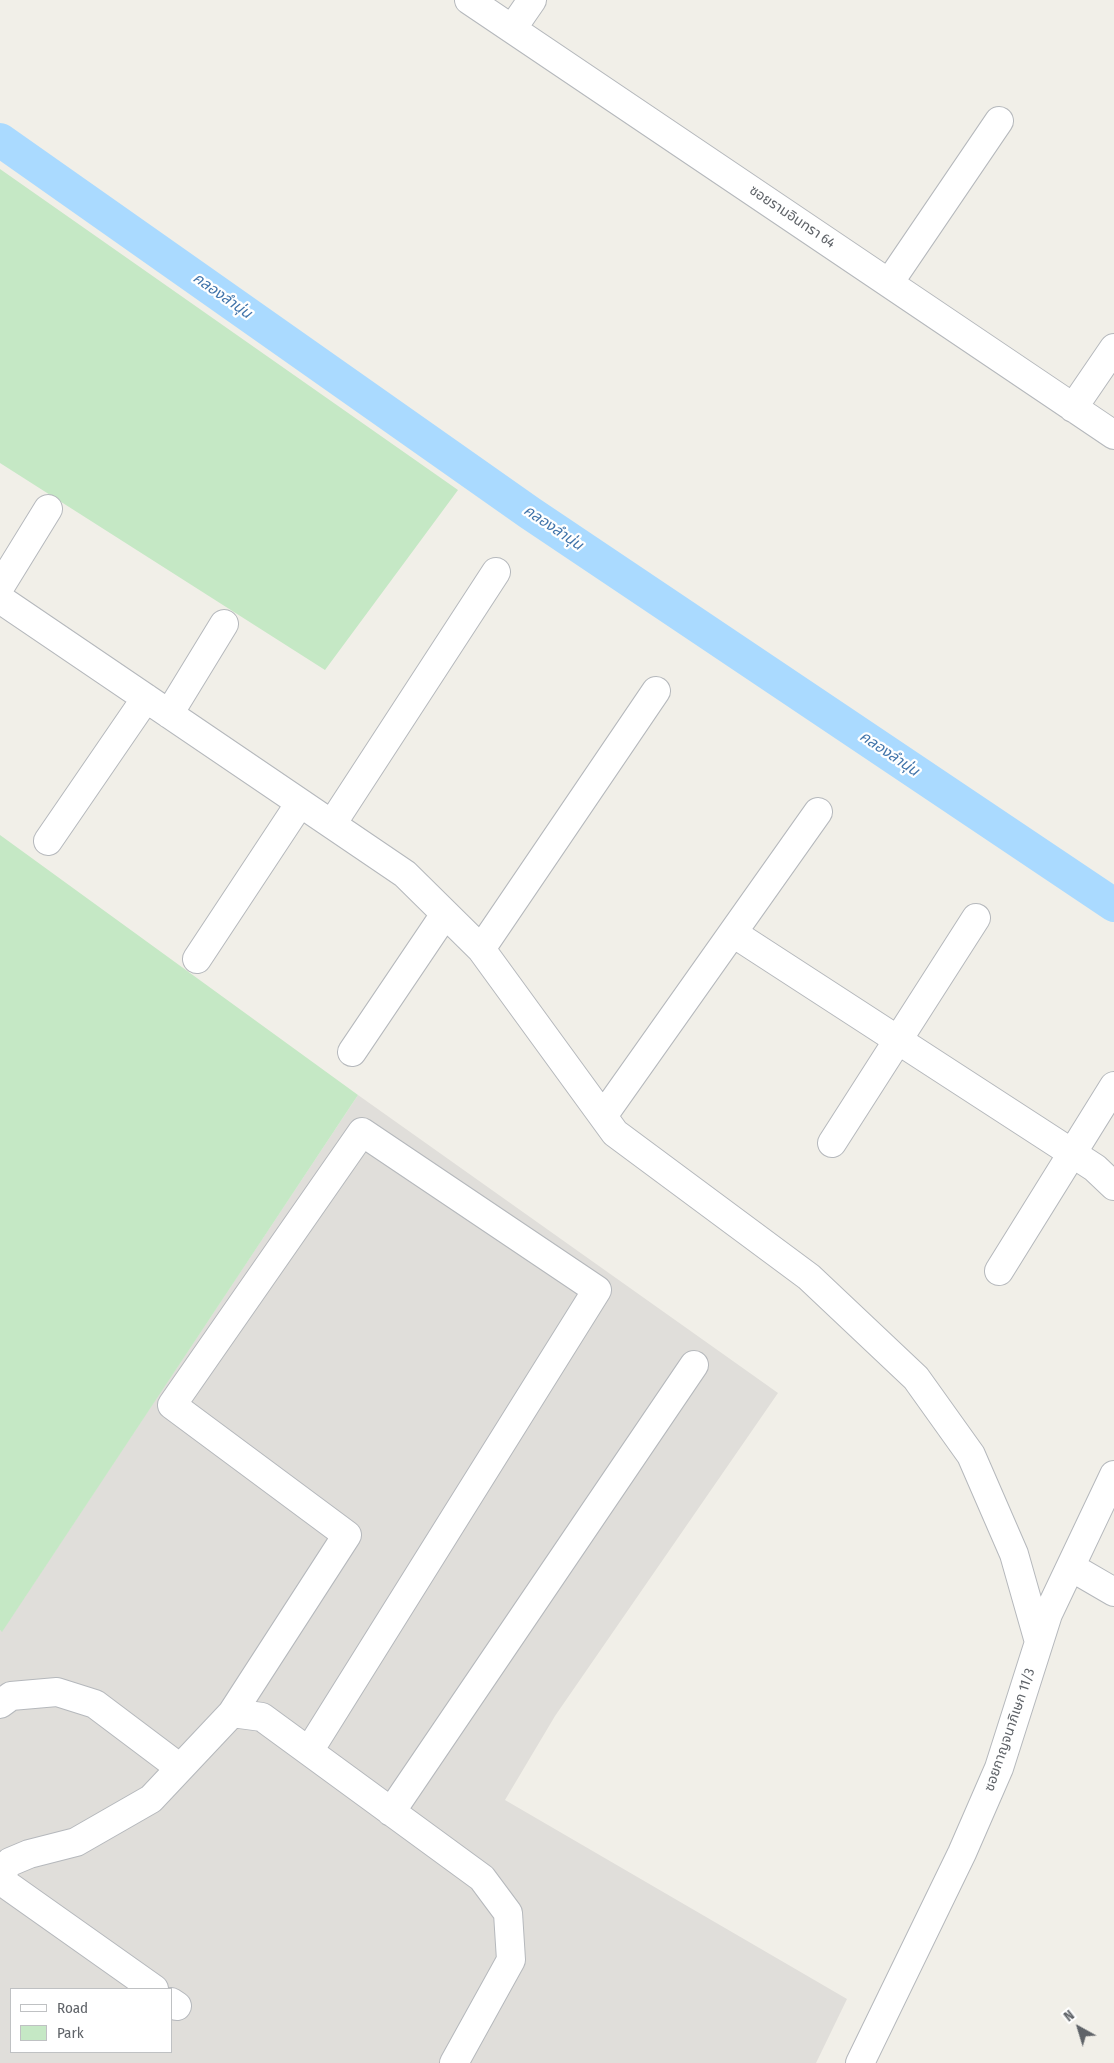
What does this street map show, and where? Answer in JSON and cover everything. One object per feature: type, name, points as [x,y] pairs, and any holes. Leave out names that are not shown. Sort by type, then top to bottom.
[{"type":"street","name":"ซอยรามอินทรา 64","points":[[469,0],[1114,435]]},
{"type":"street","points":[[512,29],[532,0]]},
{"type":"street","points":[[889,283],[999,121]]},
{"type":"street","points":[[1073,408],[1114,348]]},
{"type":"street","points":[[0,587],[48,510]]},
{"type":"street","points":[[332,824],[496,572]]},
{"type":"street","points":[[0,599],[405,874],[481,949],[615,1133],[809,1277],[916,1378],[971,1455],[1014,1554],[1040,1642]]},
{"type":"street","points":[[169,714],[224,624]]},
{"type":"street","points":[[481,949],[656,691]]},
{"type":"street","points":[[48,841],[146,698]]},
{"type":"street","points":[[197,959],[300,803]]},
{"type":"street","points":[[602,1116],[818,812]]},
{"type":"street","points":[[352,1052],[445,914]]},
{"type":"street","points":[[832,1143],[976,918]]},
{"type":"street","points":[[733,933],[1094,1168],[1114,1186]]},
{"type":"street","points":[[999,1271],[1114,1086]]},
{"type":"street","points":[[0,1873],[10,1862],[29,1854],[76,1842],[152,1799],[232,1713],[347,1535],[172,1405],[362,1132],[597,1290],[309,1751]]},
{"type":"street","points":[[391,1812],[694,1365]]},
{"type":"street","name":"ซอยกาญจนาภิเษก 11/3","points":[[860,2063],[962,1853],[999,1768],[1048,1614],[1114,1475]]},
{"type":"street","points":[[1071,1566],[1114,1592]]},
{"type":"street","points":[[0,1704],[11,1696],[57,1692],[95,1704],[180,1768]]},
{"type":"street","points":[[232,1713],[262,1717],[309,1751],[482,1878],[508,1913],[511,1960],[454,2063]]},
{"type":"street","points":[[0,1880],[153,1988]]},
{"type":"shaded area","points":[[358,1095],[778,1393],[555,1716],[505,1800],[847,1999],[816,2063],[0,2063],[0,1630],[2,1631]]},
{"type":"green space","points":[[0,169],[458,490],[325,670],[0,463]]},
{"type":"green space","points":[[0,835],[358,1095],[2,1632],[0,1630]]},
{"type":"waterway","name":"คลองลำนุ่น","points":[[0,140],[530,513],[1114,905]]}]
